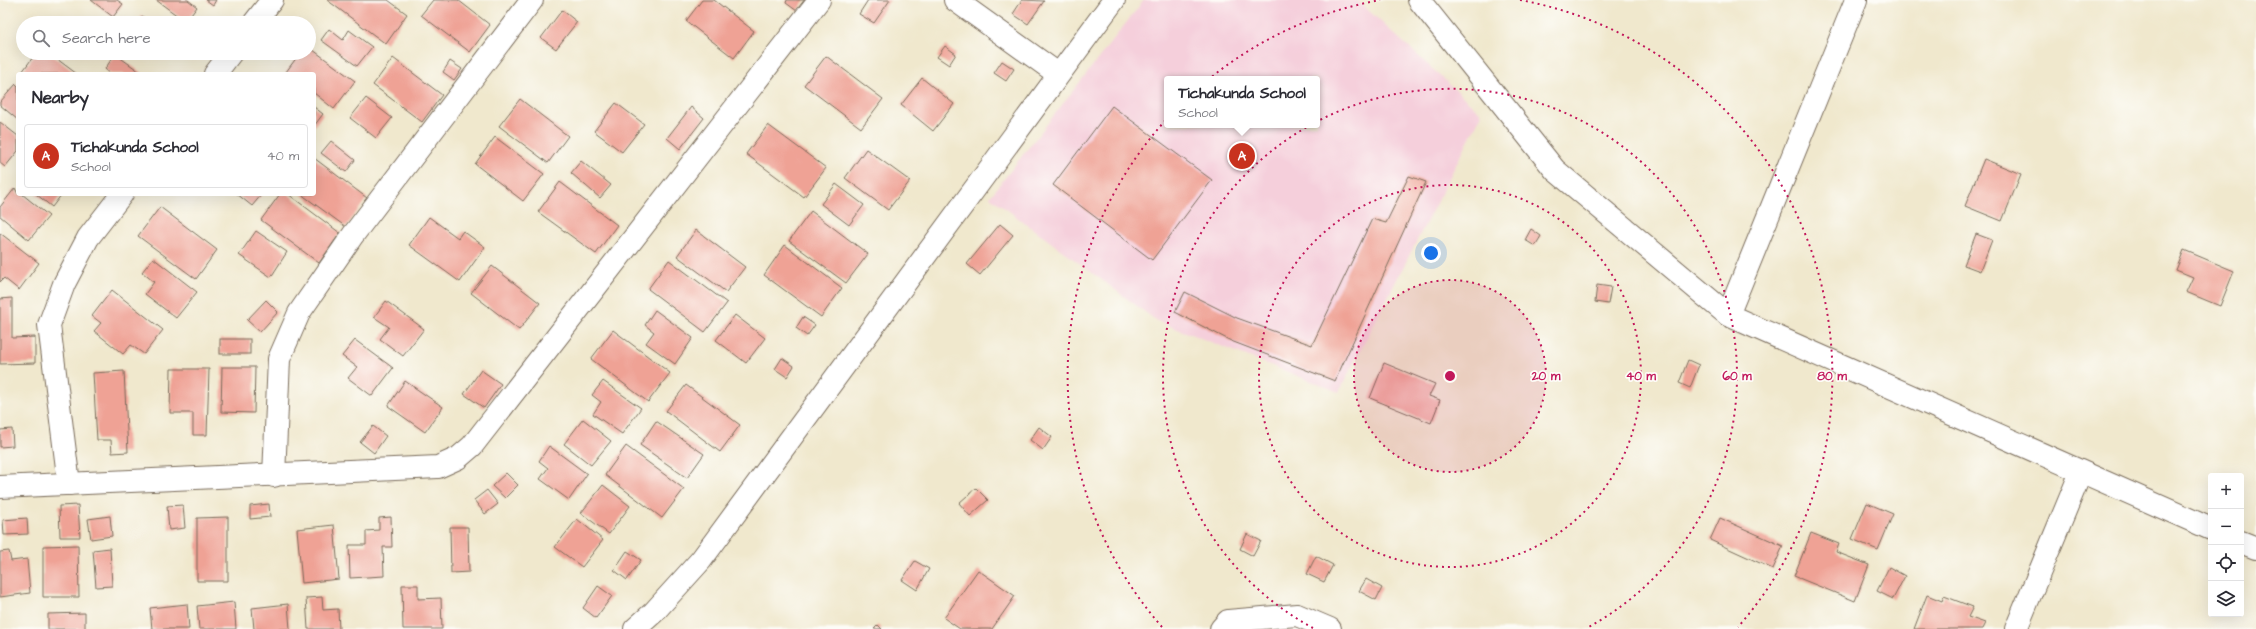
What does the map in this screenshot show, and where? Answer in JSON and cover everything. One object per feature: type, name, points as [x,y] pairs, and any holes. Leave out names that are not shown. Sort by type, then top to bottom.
[{"type":"street","points":[[259,16],[272,0]]},
{"type":"street","points":[[274,476],[279,359],[299,314],[353,235],[532,0]]},
{"type":"street","points":[[0,487],[274,476],[438,467],[458,458],[472,446],[819,0]]},
{"type":"street","points":[[955,0],[1058,74]]},
{"type":"street","points":[[635,629],[654,612],[701,560],[1114,0]]},
{"type":"street","points":[[1419,0],[1555,170],[1728,315],[2208,528]]},
{"type":"street","points":[[1728,315],[1856,0]]},
{"type":"street","points":[[217,72],[226,60]]},
{"type":"street","points":[[69,484],[49,325],[64,284],[88,238],[120,196]]},
{"type":"street","points":[[2016,629],[2081,472]]},
{"type":"street","points":[[2244,543],[2256,548]]},
{"type":"street","points":[[1221,629],[1228,621],[1297,616],[1330,629]]},
{"type":"shaded area","points":[[1144,0],[1357,0],[1482,114],[1339,392],[1157,321],[990,197]]},
{"type":"building","points":[[91,0],[117,0],[123,4],[114,16]]},
{"type":"building","points":[[156,0],[188,0],[197,7],[190,16],[178,16]]},
{"type":"building","points":[[206,0],[216,0],[213,5]]},
{"type":"building","points":[[327,0],[388,0],[407,14],[386,44]]},
{"type":"building","points":[[433,0],[458,0],[490,25],[470,52],[421,15]]},
{"type":"building","points":[[702,0],[714,0],[754,31],[734,58],[686,21]]},
{"type":"building","points":[[787,0],[805,0],[797,11],[786,3]]},
{"type":"building","points":[[868,0],[890,0],[874,23],[859,14]]},
{"type":"building","points":[[1022,0],[1044,1],[1028,24],[1013,14]]},
{"type":"building","points":[[562,10],[577,22],[556,49],[541,38]]},
{"type":"building","points":[[329,29],[343,40],[349,30],[372,47],[357,66],[321,40]]},
{"type":"building","points":[[945,46],[956,54],[949,65],[937,57]]},
{"type":"building","points":[[316,52],[355,81],[334,109],[316,95],[316,72],[286,72],[295,60],[316,60]]},
{"type":"building","points":[[826,56],[883,99],[861,128],[804,85]]},
{"type":"building","points":[[393,58],[442,95],[422,122],[373,85]]},
{"type":"building","points":[[31,60],[58,60],[74,72],[22,72]]},
{"type":"building","points":[[111,60],[123,60],[140,72],[109,72],[105,69]]},
{"type":"building","points":[[450,61],[462,69],[454,80],[443,72]]},
{"type":"building","points":[[1002,61],[1014,69],[1006,81],[994,73]]},
{"type":"building","points":[[922,78],[954,104],[933,131],[901,105]]},
{"type":"building","points":[[16,84],[16,118],[0,105],[0,102]]},
{"type":"building","points":[[366,98],[392,118],[376,138],[350,118]]},
{"type":"building","points":[[520,99],[568,136],[548,163],[499,126]]},
{"type":"building","points":[[616,103],[644,124],[622,152],[594,131]]},
{"type":"building","points":[[1112,106],[1212,180],[1152,260],[1053,185]]},
{"type":"building","points":[[691,107],[704,118],[680,149],[667,138]]},
{"type":"building","points":[[316,109],[323,114],[316,123]]},
{"type":"building","points":[[0,122],[16,134],[16,153],[5,167],[0,163]]},
{"type":"building","points":[[768,125],[826,168],[804,197],[746,154]]},
{"type":"building","points":[[495,137],[544,174],[523,201],[475,164]]},
{"type":"building","points":[[331,141],[355,160],[346,172],[321,153]]},
{"type":"building","points":[[866,149],[910,181],[888,210],[845,178]]},
{"type":"building","points":[[1984,159],[2021,174],[2002,221],[1965,206]]},
{"type":"building","points":[[316,160],[367,198],[346,227],[304,196],[316,196]]},
{"type":"building","points":[[581,161],[611,185],[600,198],[571,173]]},
{"type":"building","points":[[1409,176],[1426,182],[1335,381],[1231,341],[1175,312],[1185,292],[1237,318],[1312,345],[1372,219],[1386,223]]},
{"type":"building","points":[[560,182],[617,225],[596,254],[538,212]]},
{"type":"building","points":[[836,184],[864,205],[849,225],[821,204]]},
{"type":"building","points":[[15,188],[16,196],[24,196],[49,216],[29,240],[0,216],[0,207]]},
{"type":"building","points":[[38,196],[60,196],[52,207]]},
{"type":"building","points":[[240,196],[260,196],[252,206]]},
{"type":"building","points":[[279,196],[291,196],[340,233],[319,263],[261,220]]},
{"type":"building","points":[[160,207],[217,250],[196,279],[138,236]]},
{"type":"building","points":[[811,211],[868,254],[846,283],[789,241]]},
{"type":"building","points":[[429,217],[458,238],[463,231],[485,247],[460,282],[409,245]]},
{"type":"building","points":[[1000,224],[1013,235],[980,275],[967,264]]},
{"type":"building","points":[[1531,229],[1541,236],[1535,246],[1525,240]]},
{"type":"building","points":[[696,230],[745,267],[726,292],[677,256]]},
{"type":"building","points":[[256,231],[287,252],[271,277],[239,255]]},
{"type":"building","points":[[0,233],[39,263],[19,290],[4,278],[0,282]]},
{"type":"building","points":[[1976,234],[1992,240],[1980,271],[1964,265]]},
{"type":"building","points":[[785,245],[842,288],[821,317],[764,275]]},
{"type":"building","points":[[2184,250],[2234,271],[2220,306],[2186,292],[2193,277],[2176,270]]},
{"type":"building","points":[[153,258],[197,292],[176,318],[145,294],[154,282],[142,272]]},
{"type":"building","points":[[669,260],[727,303],[705,332],[648,289]]},
{"type":"building","points":[[492,266],[540,303],[519,330],[471,293]]},
{"type":"building","points":[[1597,285],[1611,287],[1608,304],[1595,302]]},
{"type":"building","points":[[112,290],[163,330],[144,354],[131,345],[123,354],[94,331],[101,323],[92,316]]},
{"type":"building","points":[[12,298],[12,338],[35,337],[35,363],[0,364],[0,299]]},
{"type":"building","points":[[266,300],[278,312],[260,332],[247,320]]},
{"type":"building","points":[[386,301],[424,329],[403,356],[380,339],[389,327],[374,317]]},
{"type":"building","points":[[655,310],[693,338],[675,364],[646,343],[654,332],[645,325]]},
{"type":"building","points":[[735,315],[765,338],[746,363],[716,340]]},
{"type":"building","points":[[803,317],[815,325],[807,336],[796,328]]},
{"type":"building","points":[[613,330],[670,373],[648,402],[591,359]]},
{"type":"building","points":[[220,339],[250,339],[250,354],[220,354]]},
{"type":"building","points":[[355,340],[393,368],[372,396],[348,378],[357,367],[342,356]]},
{"type":"building","points":[[782,358],[794,366],[787,377],[775,369]]},
{"type":"building","points":[[1688,360],[1699,365],[1690,388],[1679,383]]},
{"type":"building","points":[[1384,363],[1435,384],[1429,396],[1440,400],[1431,423],[1370,398]]},
{"type":"building","points":[[222,367],[255,367],[254,413],[221,412]]},
{"type":"building","points":[[171,369],[209,369],[207,435],[193,435],[193,413],[170,413]]},
{"type":"building","points":[[481,370],[501,384],[484,408],[464,394]]},
{"type":"building","points":[[124,371],[128,452],[112,453],[111,440],[97,440],[93,373]]},
{"type":"building","points":[[405,381],[443,407],[425,432],[388,406]]},
{"type":"building","points":[[603,381],[641,408],[622,434],[593,414],[601,402],[592,395]]},
{"type":"building","points":[[686,385],[740,425],[720,452],[666,411]]},
{"type":"building","points":[[583,419],[611,441],[591,465],[564,444]]},
{"type":"building","points":[[656,421],[704,454],[687,478],[640,445]]},
{"type":"building","points":[[373,426],[386,436],[374,453],[360,442]]},
{"type":"building","points":[[1039,427],[1052,437],[1043,450],[1030,440]]},
{"type":"building","points":[[12,429],[13,446],[0,447],[0,430]]},
{"type":"building","points":[[549,446],[587,474],[569,500],[540,479],[548,468],[539,461]]},
{"type":"building","points":[[626,446],[684,489],[662,518],[605,475]]},
{"type":"building","points":[[506,473],[518,485],[505,498],[492,486]]},
{"type":"building","points":[[603,485],[630,506],[609,534],[581,513]]},
{"type":"building","points":[[976,488],[988,500],[970,516],[959,503]]},
{"type":"building","points":[[487,490],[498,504],[485,514],[474,500]]},
{"type":"building","points":[[1867,503],[1893,514],[1878,550],[1852,539]]},
{"type":"building","points":[[269,504],[270,517],[250,519],[250,506]]},
{"type":"building","points":[[78,505],[80,537],[60,537],[59,506]]},
{"type":"building","points":[[183,505],[185,528],[169,530],[167,506]]},
{"type":"building","points":[[110,516],[112,536],[91,539],[88,519]]},
{"type":"building","points":[[228,517],[228,581],[197,581],[197,518]]},
{"type":"building","points":[[391,517],[392,547],[383,547],[384,576],[350,578],[349,545],[366,545],[366,531],[379,530],[379,518]]},
{"type":"building","points":[[27,518],[28,534],[4,535],[3,520]]},
{"type":"building","points":[[1720,518],[1783,546],[1773,569],[1710,540]]},
{"type":"building","points":[[577,519],[603,540],[582,567],[555,547]]},
{"type":"building","points":[[334,525],[339,579],[302,583],[297,529]]},
{"type":"building","points":[[450,527],[468,527],[469,572],[451,573]]},
{"type":"building","points":[[1811,533],[1839,544],[1836,552],[1869,565],[1855,601],[1794,576]]},
{"type":"building","points":[[1247,534],[1261,541],[1253,556],[1240,549]]},
{"type":"building","points":[[78,545],[79,597],[43,597],[43,546]]},
{"type":"building","points":[[110,548],[112,586],[96,587],[93,550]]},
{"type":"building","points":[[9,551],[11,561],[27,559],[30,593],[0,597],[0,552]]},
{"type":"building","points":[[627,551],[641,560],[627,580],[614,570]]},
{"type":"building","points":[[1316,556],[1333,565],[1324,582],[1307,574]]},
{"type":"building","points":[[915,561],[929,569],[917,590],[902,580]]},
{"type":"building","points":[[1889,567],[1905,576],[1893,599],[1877,591]]},
{"type":"building","points":[[978,570],[1015,596],[992,629],[960,629],[944,618]]},
{"type":"building","points":[[1366,579],[1382,588],[1376,600],[1359,591]]},
{"type":"building","points":[[402,585],[418,585],[418,599],[441,598],[442,629],[403,629]]},
{"type":"building","points":[[598,586],[612,596],[596,618],[583,608]]},
{"type":"building","points":[[1927,595],[1942,601],[1944,596],[1973,607],[1968,617],[1985,623],[1982,629],[1914,629]]},
{"type":"building","points":[[322,597],[323,610],[338,609],[339,629],[308,629],[306,598]]},
{"type":"building","points":[[234,602],[236,629],[199,629],[197,606]]},
{"type":"building","points":[[187,604],[189,629],[152,629],[150,608]]},
{"type":"building","points":[[288,604],[290,629],[254,629],[252,608]]},
{"type":"building","points":[[85,613],[85,629],[48,629],[48,614]]},
{"type":"building","points":[[878,625],[882,629],[874,629]]},
{"type":"place","name":"Tichakunda School","points":[[1242,156]]}]
